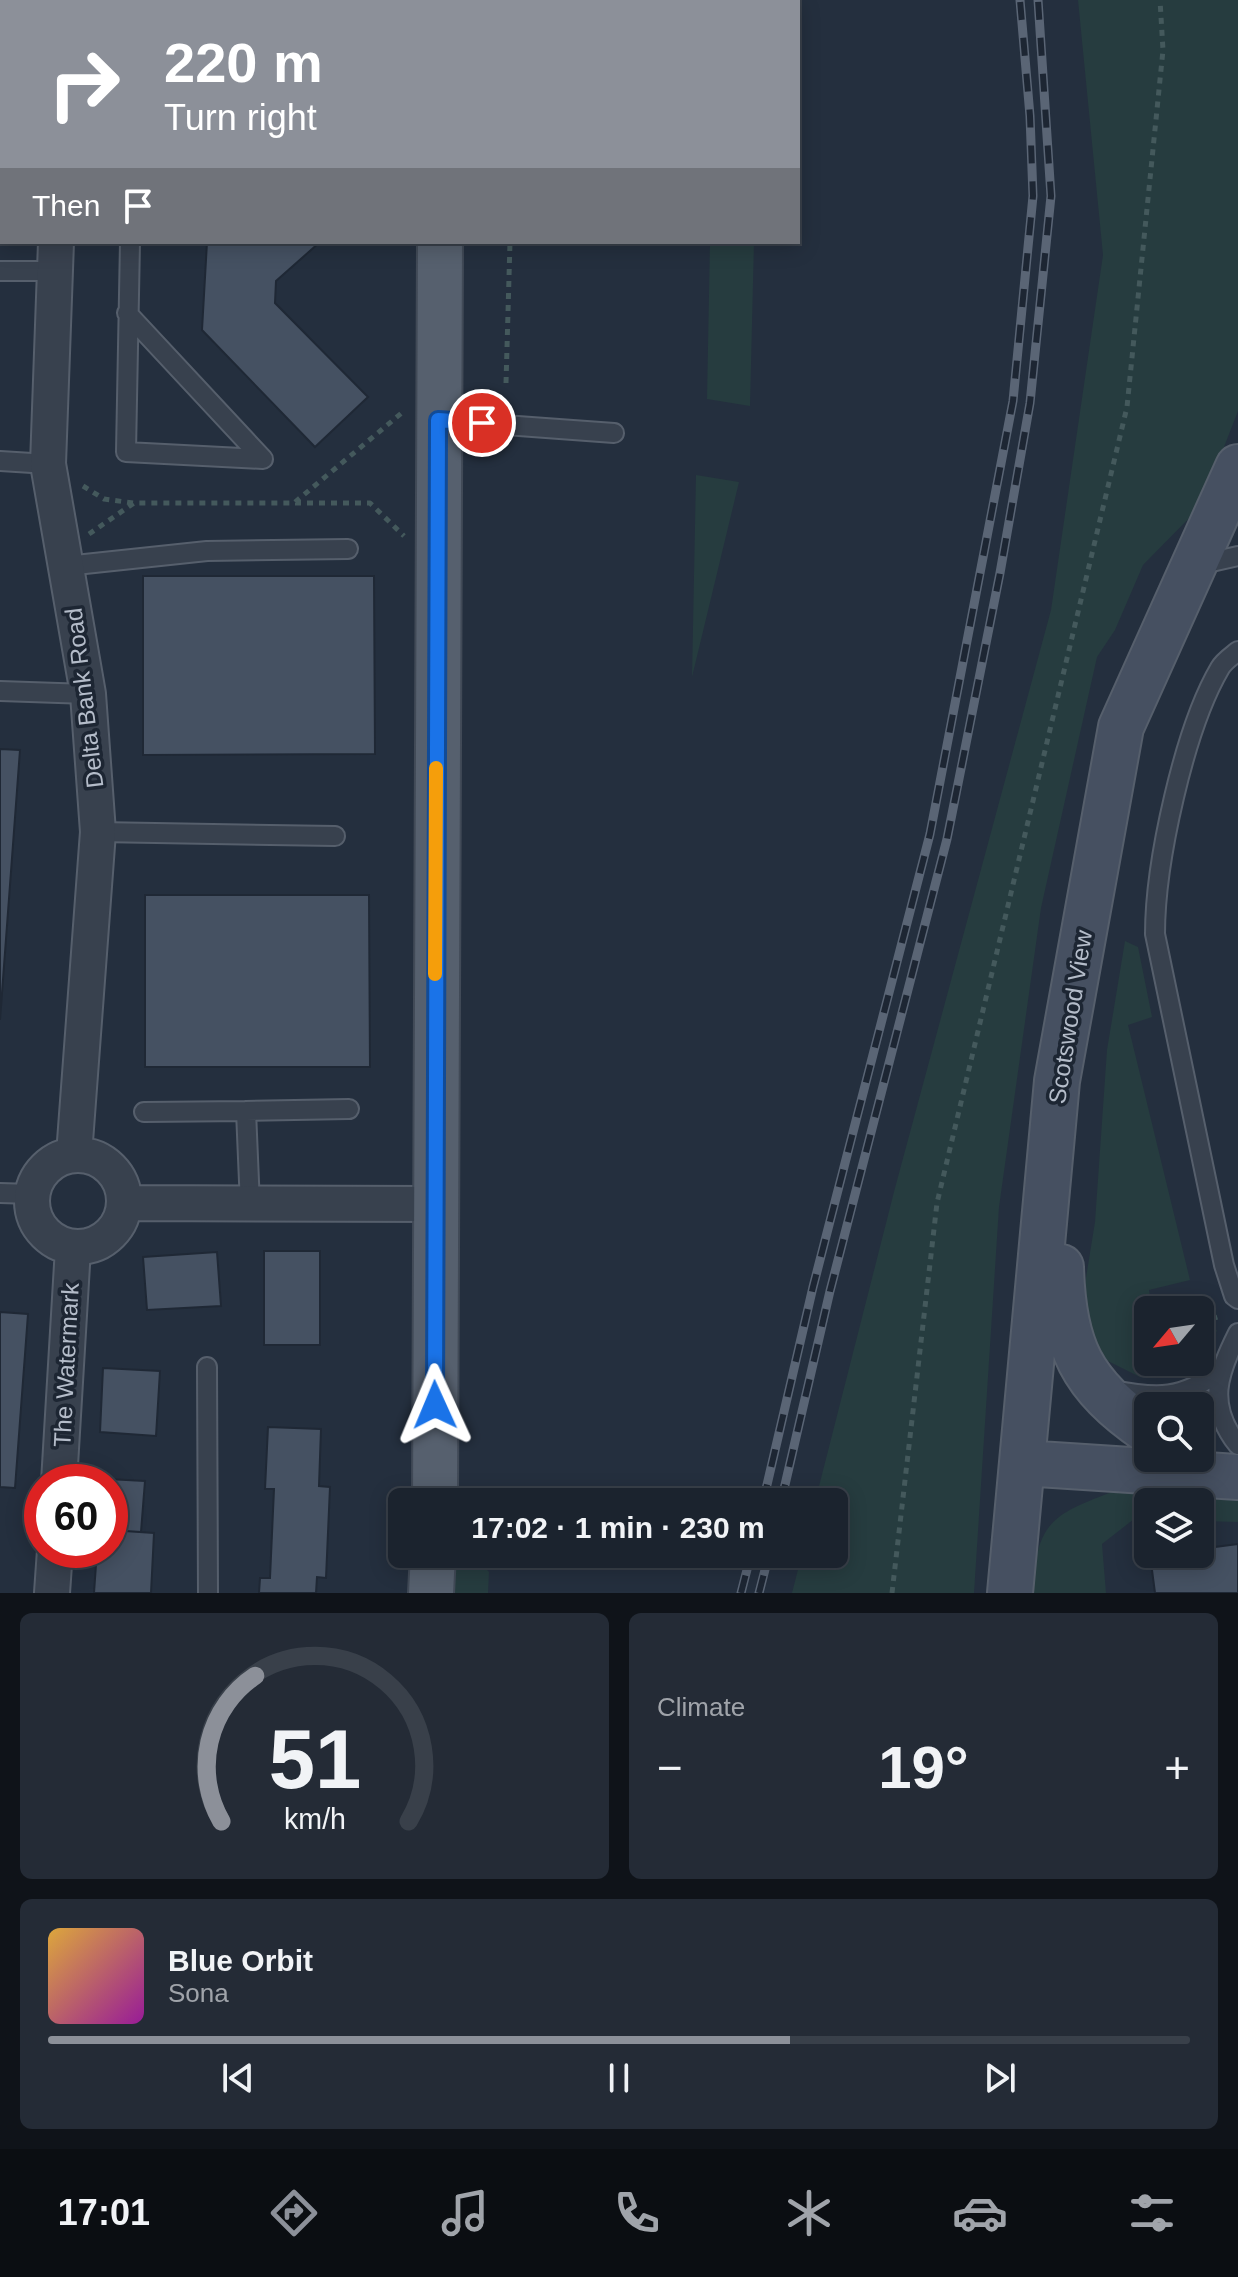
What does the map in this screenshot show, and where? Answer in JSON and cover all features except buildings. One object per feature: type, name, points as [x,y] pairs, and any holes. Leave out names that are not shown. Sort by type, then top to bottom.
[{"type":"main road","points":[[435,1488],[437,569],[426,412],[440,244]]},
{"type":"main road","points":[[431,1593],[432,1568]]},
{"type":"street","name":"Delta Bank Road","points":[[56,257],[48,464],[88,694],[98,832],[74,1155]]},
{"type":"street","name":"Scotswood View","points":[[1010,1593],[1057,1081],[1121,727],[1238,467]]},
{"type":"street","points":[[1057,1081],[1062,1311],[1072,1347],[1099,1388],[1134,1421]]},
{"type":"street","points":[[74,1155],[89,1156],[115,1173],[124,1203],[121,1218],[102,1241],[88,1247],[73,1248],[46,1235],[16,1194],[59,1159],[74,1155]]},
{"type":"street","points":[[124,1203],[434,1204]]},
{"type":"street","name":"The Watermark","points":[[60,1464],[73,1248]]},
{"type":"street","points":[[1023,1463],[1218,1464]]},
{"type":"street","points":[[52,1593],[54,1568]]},
{"type":"lane","points":[[127,313],[263,459],[126,452],[127,313],[130,244]]},
{"type":"lane","points":[[0,271],[56,257]]},
{"type":"lane","points":[[426,412],[614,433]]},
{"type":"lane","points":[[0,461],[48,464]]},
{"type":"lane","points":[[64,559],[207,551],[348,549]]},
{"type":"lane","points":[[1192,567],[1238,556]]},
{"type":"lane","points":[[1238,651],[1221,665],[1198,719],[1173,804],[1155,894],[1155,934],[1224,1265],[1234,1296],[1238,1299]]},
{"type":"lane","points":[[0,691],[88,694]]},
{"type":"lane","points":[[98,832],[335,836]]},
{"type":"lane","points":[[144,1112],[349,1109]]},
{"type":"lane","points":[[246,1111],[250,1205]]},
{"type":"lane","points":[[1218,1464],[1225,1421],[1218,1397],[1219,1372],[1238,1333]]},
{"type":"lane","points":[[207,1367],[208,1593]]},
{"type":"lane","points":[[1099,1388],[1144,1397],[1165,1397],[1185,1392],[1219,1372]]},
{"type":"path","points":[[892,1593],[937,1203],[1127,407],[1163,50],[1160,0]]},
{"type":"path","points":[[506,383],[510,244]]},
{"type":"path","points":[[294,503],[426,412]]},
{"type":"path","points":[[48,464],[104,499],[134,503],[370,503],[437,569]]},
{"type":"path","points":[[64,559],[134,503]]},
{"type":"green space","points":[[1078,0],[1238,0],[1238,411],[1201,506],[1143,565],[1115,630],[1097,657],[1041,908],[999,1207],[974,1593],[792,1593],[798,1568],[848,1568],[848,1488],[819,1488],[895,1188],[1051,610],[1103,255]]},
{"type":"green space","points":[[710,244],[754,244],[750,406],[707,399]]},
{"type":"green space","points":[[696,475],[739,482],[692,677]]},
{"type":"green space","points":[[1125,941],[1138,947],[1152,1017],[1128,1025],[1190,1280],[1149,1290],[1150,1296],[1134,1296],[1134,1374],[1102,1358],[1080,1315],[1095,1222],[1107,1050]]},
{"type":"green space","points":[[1138,1376],[1184,1376],[1181,1378]]},
{"type":"green space","points":[[1117,1490],[1134,1492],[1134,1519],[1102,1544],[1106,1593],[1032,1593],[1034,1569],[1044,1535],[1063,1514]]},
{"type":"green space","points":[[1214,1499],[1238,1501],[1238,1522],[1214,1521]]},
{"type":"green space","points":[[455,1568],[485,1568],[489,1572],[488,1593],[455,1593]]},
{"type":"railway","points":[[766,1488],[813,1287],[930,834],[1013,401],[1033,196],[1020,0]]},
{"type":"railway","points":[[784,1488],[830,1291],[947,839],[1030,403],[1051,196],[1038,0]]},
{"type":"railway","points":[[741,1593],[747,1568]]},
{"type":"railway","points":[[759,1593],[765,1568]]},
{"type":"slow traffic","points":[[435,974],[436,768]]},
{"type":"route","points":[[435,1405],[438,420],[482,423]]}]
